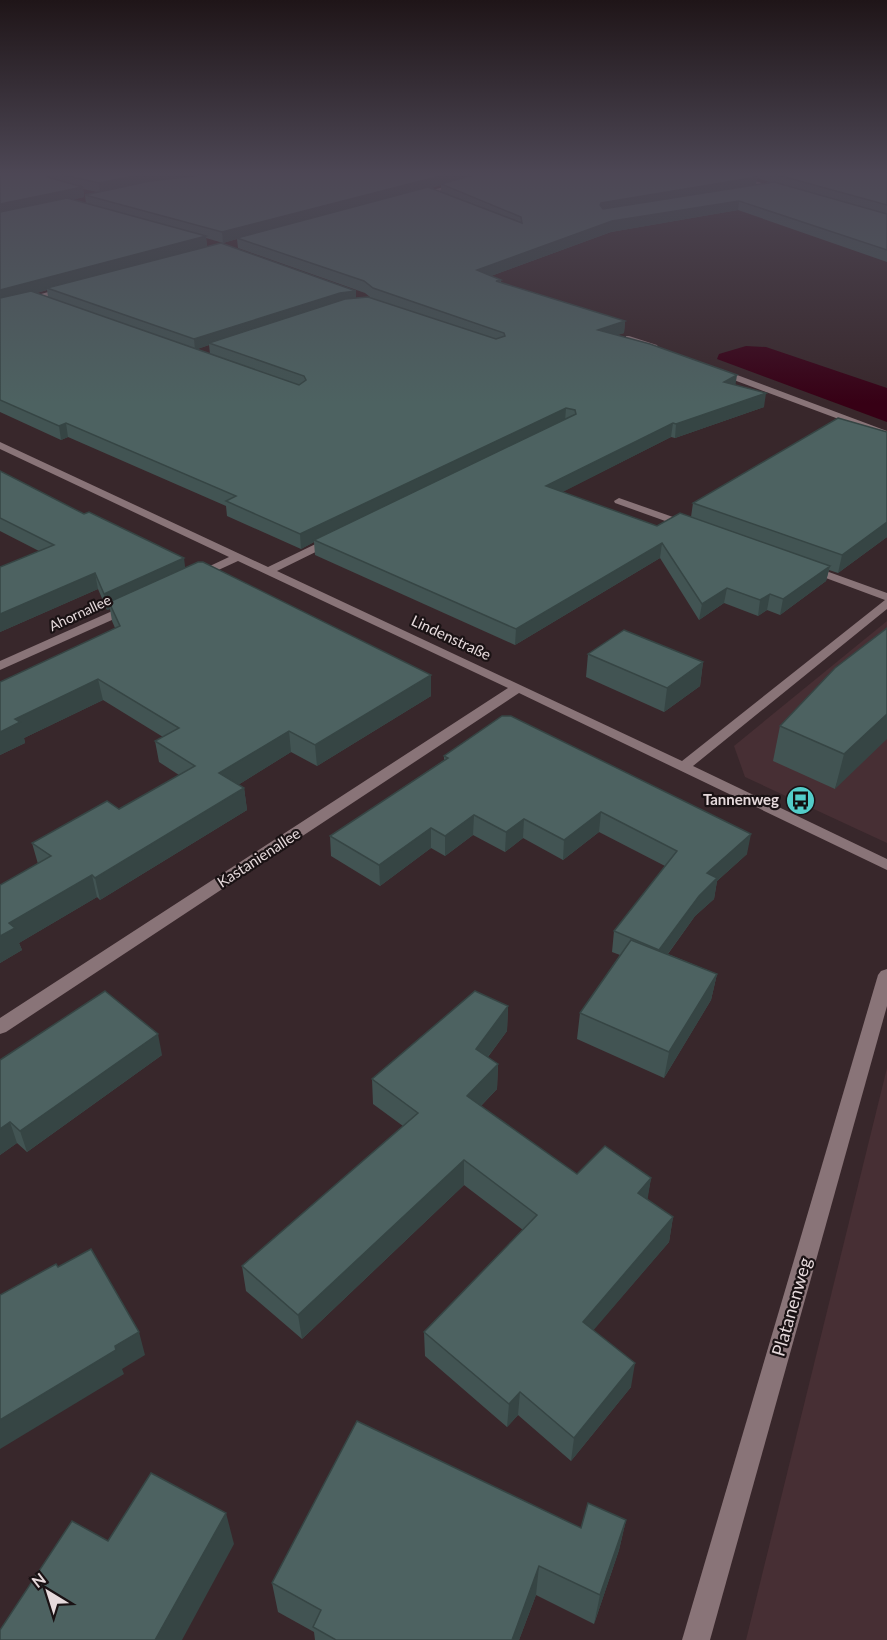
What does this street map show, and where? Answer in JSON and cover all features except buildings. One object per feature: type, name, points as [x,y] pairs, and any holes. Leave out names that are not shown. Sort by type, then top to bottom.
[{"type":"street","points":[[0,307],[79,286]]},
{"type":"street","points":[[34,298],[56,305]]},
{"type":"street","points":[[629,338],[663,351]]},
{"type":"street","points":[[708,367],[887,434]]},
{"type":"street","name":"Lindenstraße","points":[[4,450],[518,688],[887,865]]},
{"type":"street","points":[[619,501],[697,529]]},
{"type":"street","points":[[268,571],[343,535]]},
{"type":"street","points":[[184,582],[238,557]]},
{"type":"street","points":[[798,565],[887,597]]},
{"type":"street","name":"Ahornallee","points":[[0,666],[141,602]]},
{"type":"street","points":[[682,767],[887,603]]},
{"type":"street","name":"Kastanienallee","points":[[0,1027],[518,688]]},
{"type":"street","name":"Platanenweg","points":[[696,1640],[887,975]]},
{"type":"shaded area","points":[[746,346],[766,347],[887,388],[887,422],[717,359],[719,354]]},
{"type":"shaded area","points":[[887,621],[887,843],[745,777],[734,746]]},
{"type":"shaded area","points":[[887,1068],[887,1640],[746,1640]]},
{"type":"place","name":"Tannenweg","points":[[800,800]]}]
